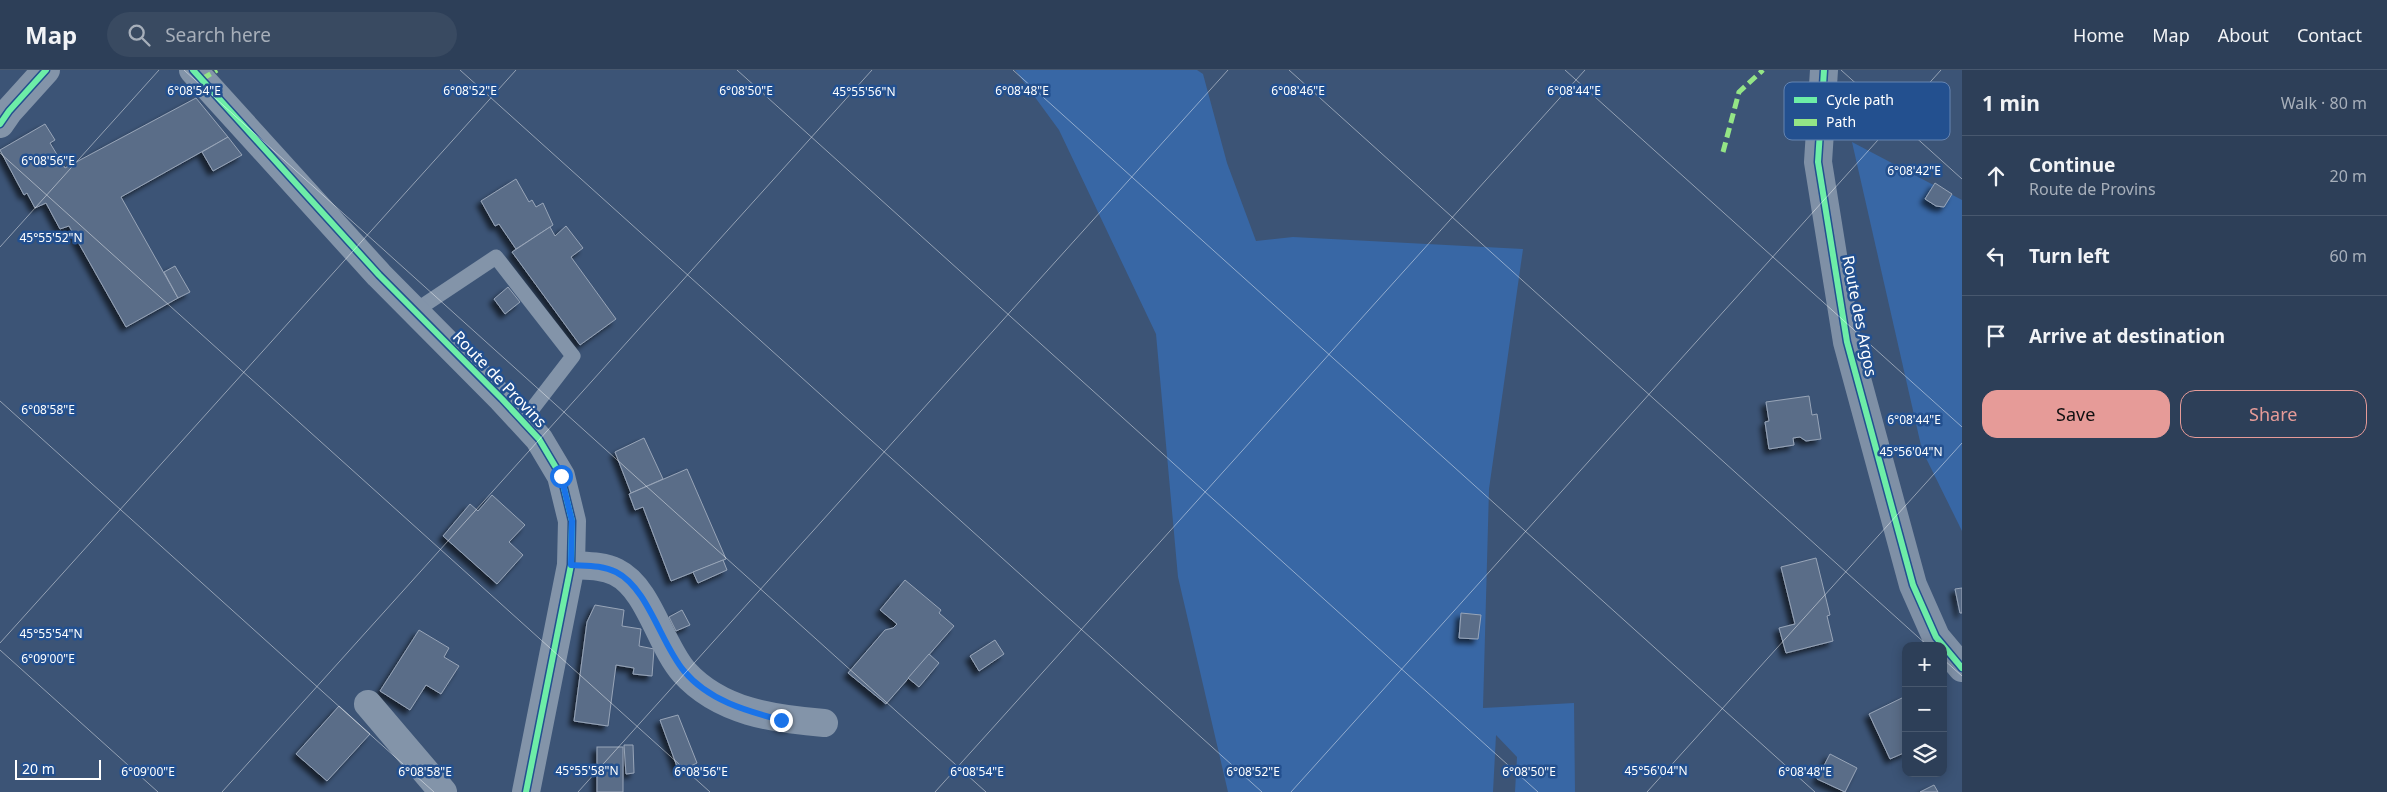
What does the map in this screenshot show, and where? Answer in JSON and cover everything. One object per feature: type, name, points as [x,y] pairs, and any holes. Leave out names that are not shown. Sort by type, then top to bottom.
[{"type":"street","points":[[0,124],[9,111],[46,70]]},
{"type":"street","name":"Route de Provins","points":[[193,70],[379,274],[523,421],[539,439],[561,476],[572,521],[571,565],[526,792]]},
{"type":"street","name":"Route des Argos","points":[[1819,140],[1818,162],[1847,342],[1913,585],[1936,637],[1962,668]]},
{"type":"street","points":[[571,565],[602,567],[617,572],[629,582],[642,600],[670,652],[684,672],[703,689],[751,712],[781,720],[824,723]]},
{"type":"street","points":[[1936,637],[1962,652]]},
{"type":"street","points":[[368,704],[443,792]]},
{"type":"lane","points":[[415,311],[496,257],[573,356],[523,421]]},
{"type":"shaded area","points":[[1015,70],[1197,70],[1203,74],[1227,163],[1256,241],[1293,237],[1523,249],[1489,489],[1483,708],[1574,703],[1575,792],[1515,792],[1517,757],[1496,735],[1493,792],[1228,792],[1178,577],[1156,334],[1059,130]]},
{"type":"shaded area","points":[[1852,142],[1962,200],[1962,531],[1922,450]]},
{"type":"building","points":[[196,98],[228,137],[121,197],[178,298],[126,327],[69,226],[60,229],[46,203],[35,208],[27,193],[24,195],[0,150],[45,124],[55,140],[50,143],[65,168]]},
{"type":"building","points":[[228,137],[242,155],[213,171],[202,152]]},
{"type":"building","points":[[516,179],[529,202],[532,200],[536,207],[543,203],[553,225],[516,249],[499,224],[495,226],[481,201]]},
{"type":"building","points":[[1935,183],[1952,194],[1944,207],[1936,206],[1925,199]]},
{"type":"building","points":[[566,226],[583,248],[571,257],[616,319],[580,345],[512,252],[550,227],[555,236]]},
{"type":"building","points":[[175,266],[190,292],[178,298],[164,272]]},
{"type":"building","points":[[508,287],[520,302],[505,314],[494,299]]},
{"type":"building","points":[[1809,396],[1812,415],[1817,414],[1821,439],[1806,441],[1800,437],[1793,438],[1794,445],[1769,449],[1765,422],[1769,421],[1766,402]]},
{"type":"building","points":[[644,438],[663,479],[631,493],[615,452]]},
{"type":"building","points":[[687,469],[726,559],[671,581],[643,507],[635,510],[629,494]]},
{"type":"building","points":[[492,495],[525,525],[509,542],[523,555],[497,584],[443,536],[470,504],[478,511]]},
{"type":"building","points":[[1816,558],[1830,615],[1827,616],[1833,641],[1786,653],[1779,628],[1795,624],[1781,567]]},
{"type":"building","points":[[723,560],[727,570],[698,583],[693,572]]},
{"type":"building","points":[[905,580],[941,610],[939,613],[954,626],[886,704],[848,673],[885,630],[893,628],[897,624],[880,610]]},
{"type":"building","points":[[1962,588],[1962,613],[1960,613],[1955,589]]},
{"type":"building","points":[[595,605],[624,610],[622,626],[641,629],[639,646],[654,649],[652,676],[633,674],[634,668],[616,665],[608,726],[574,721],[587,622]]},
{"type":"building","points":[[682,610],[690,625],[676,631],[669,617]]},
{"type":"building","points":[[1461,613],[1481,615],[1478,639],[1459,638]]},
{"type":"building","points":[[419,630],[449,648],[444,657],[459,666],[441,694],[426,685],[410,710],[380,691]]},
{"type":"building","points":[[995,640],[1004,654],[979,671],[970,656]]},
{"type":"building","points":[[929,654],[939,663],[919,687],[908,678]]},
{"type":"building","points":[[1902,698],[1902,754],[1890,759],[1869,714]]},
{"type":"building","points":[[339,706],[370,734],[327,781],[296,754]]},
{"type":"building","points":[[678,715],[697,763],[679,772],[660,720]]},
{"type":"building","points":[[624,745],[633,745],[634,773],[626,774]]},
{"type":"building","points":[[597,747],[623,747],[623,792],[597,792]]},
{"type":"building","points":[[1830,754],[1857,768],[1845,792],[1817,779]]},
{"type":"building","points":[[1934,785],[1938,792],[1920,792]]},
{"type":"marked path","points":[[202,79],[217,70]]},
{"type":"marked path","points":[[1723,152],[1739,92],[1763,70]]},
{"type":"cycle path","points":[[0,124],[9,111],[46,70]]},
{"type":"cycle path","points":[[193,70],[379,275],[539,439],[561,476],[572,521],[571,565],[526,792]]},
{"type":"cycle path","points":[[1823,82],[1824,70]]},
{"type":"cycle path","points":[[1819,140],[1818,162],[1847,342],[1913,585],[1936,637],[1962,668]]},
{"type":"route","points":[[561,476],[572,521],[571,565],[602,567],[617,572],[629,582],[642,600],[670,652],[684,672],[703,689],[725,701],[751,712],[781,720]]}]
